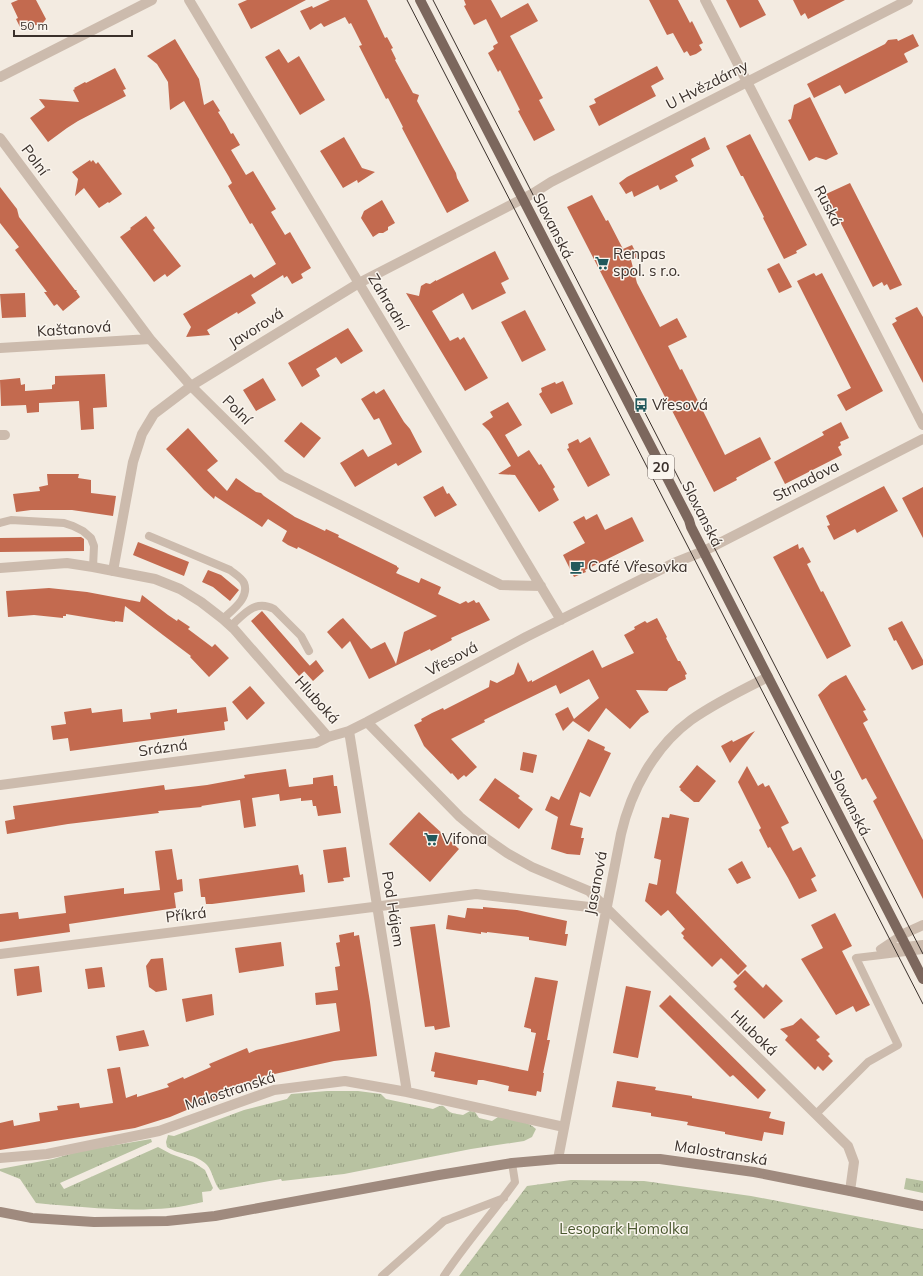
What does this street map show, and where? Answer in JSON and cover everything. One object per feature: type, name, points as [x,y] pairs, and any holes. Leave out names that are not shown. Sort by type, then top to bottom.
[{"type":"main road","name":"Slovanská","points":[[420,0],[923,979]]},
{"type":"main road","name":"Malostranská","points":[[0,1212],[32,1218],[94,1222],[167,1221],[215,1216],[512,1163],[558,1159],[660,1159],[754,1172],[923,1206]]},
{"type":"street","points":[[0,77],[152,0]]},
{"type":"street","name":"Zahradní","points":[[189,0],[561,620]]},
{"type":"street","name":"Ruská","points":[[705,0],[748,81],[923,425]]},
{"type":"street","name":"U Hvězdárny","points":[[522,198],[908,0]]},
{"type":"street","name":"Polní","points":[[0,138],[150,339],[191,386],[282,476],[500,585],[541,586]]},
{"type":"street","name":"Javorová","points":[[113,571],[133,462],[142,434],[154,414],[191,386],[359,283],[522,198]]},
{"type":"street","name":"Kaštanová","points":[[0,348],[150,339]]},
{"type":"street","name":"Strnadova","points":[[704,551],[923,439]]},
{"type":"street","name":"Vřesová","points":[[367,722],[526,637],[674,563],[704,551]]},
{"type":"street","name":"Hluboká","points":[[0,568],[67,563],[155,579],[180,589],[201,602],[227,622],[328,737],[349,731],[367,722],[460,817],[484,837],[507,853],[532,867],[589,891],[848,1146],[854,1162],[850,1191]]},
{"type":"street","name":"Jasanová","points":[[558,1159],[625,817],[639,784],[656,755],[690,721],[768,677]]},
{"type":"street","name":"Pod Hájem","points":[[349,731],[407,1092]]},
{"type":"street","name":"Srázná","points":[[0,785],[316,743],[328,737]]},
{"type":"street","points":[[377,906],[476,894],[606,909]]},
{"type":"street","name":"Příkrá","points":[[0,954],[377,906]]},
{"type":"street","points":[[901,936],[923,925]]},
{"type":"street","name":"Malostranská","points":[[0,1158],[47,1154],[158,1131],[274,1090],[345,1081],[407,1092],[564,1127]]},
{"type":"lane","points":[[0,523],[11,520],[64,523],[73,526],[83,531],[91,538],[94,546],[93,567]]},
{"type":"lane","points":[[149,536],[230,570],[239,577],[244,583],[244,598],[236,607],[227,622]]},
{"type":"lane","points":[[227,622],[252,608],[259,606],[269,607],[301,636],[309,651]]},
{"type":"lane","points":[[901,936],[880,949],[923,944]]},
{"type":"lane","points":[[816,1114],[868,1062],[898,1045],[856,958],[923,950]]},
{"type":"lane","points":[[444,1276],[459,1254],[515,1182],[512,1163]]},
{"type":"lane","points":[[382,1276],[444,1222],[504,1198]]},
{"type":"green space","points":[[327,1091],[358,1091],[381,1094],[386,1099],[433,1109],[443,1106],[455,1114],[463,1115],[470,1111],[475,1112],[479,1118],[492,1121],[498,1117],[518,1120],[536,1129],[532,1137],[524,1141],[471,1149],[344,1174],[282,1181],[281,1179],[220,1190],[216,1185],[209,1168],[203,1161],[167,1147],[166,1142],[168,1135],[174,1136],[244,1110],[287,1099],[291,1094]]},
{"type":"green space","points":[[151,1139],[152,1142],[60,1183],[64,1189],[158,1147],[171,1154],[193,1162],[205,1170],[213,1188],[211,1191],[202,1192],[203,1202],[170,1208],[153,1209],[103,1208],[36,1203],[20,1179],[0,1171],[0,1169],[53,1159],[80,1151]]},
{"type":"green space","points":[[906,1178],[923,1181],[923,1193],[904,1189]]},
{"type":"green space","name":"Lesopark Homolka","points":[[571,1180],[644,1181],[751,1196],[923,1229],[923,1276],[459,1276],[527,1186]]},
{"type":"building","points":[[18,0],[36,0],[46,19],[42,24],[22,31],[11,3]]},
{"type":"building","points":[[247,0],[306,0],[251,29],[238,4]]},
{"type":"building","points":[[330,0],[367,0],[385,38],[387,37],[393,48],[391,49],[396,59],[395,60],[413,93],[419,95],[417,101],[456,173],[469,201],[447,213],[402,128],[403,127],[388,98],[386,99],[359,46],[362,45],[351,23],[349,24],[345,17],[324,27],[321,23],[310,30],[300,11],[312,6],[313,8]]},
{"type":"building","points":[[464,0],[491,0],[501,18],[528,3],[538,21],[510,36],[543,98],[539,100],[555,130],[534,141],[518,111],[520,110],[500,70],[498,72],[488,53],[494,49],[493,46],[498,43],[486,19],[474,25],[464,6],[466,5]]},
{"type":"building","points":[[649,0],[678,0],[690,23],[692,21],[703,43],[699,45],[702,50],[690,56],[687,51],[684,53],[673,33],[667,35]]},
{"type":"building","points":[[726,0],[758,0],[766,15],[740,28]]},
{"type":"building","points":[[793,0],[845,0],[808,19],[805,13],[801,16]]},
{"type":"building","points":[[913,34],[919,46],[904,54],[908,62],[845,94],[840,85],[814,98],[807,84],[885,44],[888,40],[897,39],[898,41]]},
{"type":"building","points":[[175,39],[199,79],[204,105],[213,100],[231,134],[233,133],[240,145],[231,150],[246,175],[253,171],[276,209],[271,212],[285,235],[290,232],[311,268],[301,274],[303,278],[292,284],[287,276],[284,278],[283,275],[251,295],[256,303],[238,314],[237,312],[207,330],[210,335],[186,337],[191,327],[183,314],[251,274],[254,278],[276,264],[228,186],[232,183],[229,177],[184,101],[170,110],[168,82],[157,64],[147,56]]},
{"type":"building","points":[[279,49],[288,63],[299,56],[325,100],[300,115],[265,57]]},
{"type":"building","points":[[657,66],[664,79],[651,86],[656,96],[599,126],[589,106],[596,103],[594,99]]},
{"type":"building","points":[[115,68],[126,89],[123,90],[126,96],[78,121],[48,142],[30,118],[45,107],[39,99],[79,102],[73,90],[75,89],[74,88]]},
{"type":"building","points":[[810,97],[838,154],[826,160],[816,157],[809,161],[788,120],[791,119],[794,105]]},
{"type":"building","points":[[750,134],[807,245],[796,251],[797,253],[784,259],[743,176],[741,176],[726,146]]},
{"type":"building","points":[[344,137],[362,168],[375,172],[358,183],[357,180],[343,188],[320,151]]},
{"type":"building","points":[[705,137],[710,149],[691,159],[694,166],[675,176],[678,181],[660,190],[658,185],[634,197],[632,191],[626,194],[619,183],[627,177]]},
{"type":"building","points":[[90,160],[91,162],[93,160],[96,164],[98,162],[122,194],[99,208],[84,188],[75,196],[78,179],[72,172]]},
{"type":"building","points":[[850,183],[902,285],[890,290],[887,284],[884,286],[882,282],[873,287],[826,194]]},
{"type":"building","points":[[0,187],[17,209],[19,217],[75,290],[77,290],[76,291],[80,297],[63,311],[57,304],[54,306],[44,292],[47,292],[15,250],[19,247],[0,223]]},
{"type":"building","points":[[592,195],[606,221],[608,220],[623,249],[632,245],[638,257],[631,260],[637,283],[660,327],[677,318],[687,337],[668,346],[680,370],[682,369],[725,455],[760,437],[771,459],[714,492],[567,207]]},
{"type":"building","points":[[382,200],[395,223],[388,227],[388,230],[373,237],[361,218],[364,211]]},
{"type":"building","points":[[146,216],[155,228],[153,230],[181,266],[167,277],[165,274],[154,282],[120,237]]},
{"type":"building","points":[[495,251],[509,279],[501,283],[506,293],[472,310],[463,293],[432,311],[450,341],[458,337],[460,340],[464,337],[488,378],[465,391],[406,293],[419,296],[421,286],[426,283],[430,284]]},
{"type":"building","points":[[779,263],[792,287],[779,293],[767,269]]},
{"type":"building","points":[[814,273],[816,276],[822,273],[883,391],[846,411],[837,395],[851,388],[797,281]]},
{"type":"building","points":[[25,293],[26,317],[2,318],[0,294]]},
{"type":"building","points":[[917,307],[923,317],[923,383],[892,324],[897,321],[895,318]]},
{"type":"building","points":[[525,310],[546,350],[522,362],[501,322]]},
{"type":"building","points":[[348,328],[363,351],[341,364],[336,357],[316,369],[320,376],[302,387],[288,363]]},
{"type":"building","points":[[105,374],[107,407],[93,408],[94,429],[81,430],[79,401],[39,403],[39,412],[27,413],[26,405],[1,406],[0,380],[20,378],[21,385],[25,384],[25,391],[52,389],[52,385],[55,384],[55,376]]},
{"type":"building","points":[[263,378],[276,400],[256,411],[243,390]]},
{"type":"building","points":[[563,381],[573,404],[551,414],[539,394],[542,392],[541,388],[555,382],[556,384]]},
{"type":"building","points":[[384,389],[404,422],[410,429],[422,452],[398,466],[396,463],[355,487],[340,463],[363,449],[368,457],[392,444],[379,418],[374,420],[361,399],[374,391],[376,394]]},
{"type":"building","points":[[508,402],[522,425],[505,435],[518,457],[529,450],[539,465],[541,464],[555,487],[553,489],[559,500],[539,512],[515,475],[498,474],[511,466],[489,431],[482,424],[493,417],[490,412]]},
{"type":"building","points":[[301,422],[321,438],[304,458],[284,441]]},
{"type":"building","points":[[841,422],[849,438],[840,442],[841,445],[838,447],[842,455],[785,484],[774,462],[824,435],[822,432]]},
{"type":"building","points":[[188,428],[218,461],[207,470],[227,491],[236,478],[256,492],[261,493],[295,517],[325,531],[326,529],[339,535],[338,537],[397,566],[399,568],[396,573],[419,583],[421,578],[441,587],[438,594],[460,604],[466,601],[468,603],[474,600],[476,603],[479,602],[490,620],[451,638],[452,640],[431,651],[430,649],[369,679],[350,641],[342,649],[327,632],[343,618],[371,649],[385,642],[396,664],[404,632],[437,616],[298,547],[297,549],[288,545],[282,541],[287,531],[268,519],[262,527],[215,496],[214,499],[166,449]]},
{"type":"building","points":[[590,437],[610,475],[588,487],[567,449],[569,448],[568,444],[578,439],[580,443]]},
{"type":"building","points":[[47,474],[79,474],[78,478],[91,480],[91,493],[116,496],[113,516],[72,510],[31,510],[16,512],[13,494],[40,491],[39,487],[48,485]]},
{"type":"building","points":[[443,486],[447,494],[449,493],[457,505],[435,517],[423,497]]},
{"type":"building","points":[[884,486],[898,511],[857,533],[855,529],[834,540],[827,526],[830,525],[826,516]]},
{"type":"building","points":[[923,487],[923,538],[902,498]]},
{"type":"building","points":[[597,514],[605,530],[632,517],[644,541],[574,577],[563,555],[585,543],[573,522],[584,516],[586,520]]},
{"type":"building","points":[[81,537],[84,539],[84,551],[0,552],[0,538]]},
{"type":"building","points":[[138,542],[189,562],[184,576],[133,555]]},
{"type":"building","points":[[798,544],[799,549],[803,547],[811,562],[807,564],[821,592],[823,591],[851,646],[827,659],[773,557]]},
{"type":"building","points":[[208,570],[221,575],[239,590],[230,601],[213,587],[202,582]]},
{"type":"building","points":[[49,588],[87,592],[140,602],[142,595],[177,621],[178,619],[190,627],[188,629],[212,647],[215,644],[229,658],[209,677],[190,657],[191,656],[125,606],[123,622],[66,614],[63,618],[34,615],[8,617],[6,591]]},
{"type":"building","points":[[262,611],[310,666],[299,676],[251,621]]},
{"type":"building","points":[[657,618],[678,661],[680,661],[687,674],[685,675],[686,679],[669,688],[667,691],[636,690],[649,712],[641,717],[630,729],[606,708],[589,732],[573,721],[563,731],[555,714],[568,707],[574,719],[599,698],[589,679],[560,694],[556,685],[484,720],[485,722],[451,739],[477,767],[466,777],[464,775],[458,780],[424,746],[414,725],[432,713],[443,708],[444,710],[489,687],[490,680],[497,683],[514,674],[518,662],[528,682],[532,680],[532,682],[593,650],[602,668],[634,653],[624,635],[645,621],[647,623]]},
{"type":"building","points":[[902,621],[923,660],[923,665],[912,670],[896,640],[894,641],[888,628]]},
{"type":"building","points":[[316,660],[324,671],[313,681],[304,671]]},
{"type":"building","points":[[846,675],[866,710],[863,711],[868,720],[863,723],[923,840],[923,899],[873,801],[877,798],[866,778],[862,780],[818,695],[831,683]]},
{"type":"building","points":[[250,686],[265,703],[247,720],[232,702]]},
{"type":"building","points":[[226,707],[228,721],[224,722],[225,730],[70,751],[68,738],[53,740],[51,726],[66,724],[64,712],[91,708],[92,713],[122,709],[123,722],[151,719],[150,713],[177,709],[177,713]]},
{"type":"building","points":[[755,731],[730,763],[721,746]]},
{"type":"building","points":[[588,739],[605,747],[604,750],[611,753],[590,797],[580,792],[570,825],[583,828],[581,838],[584,838],[580,855],[567,854],[551,849],[558,817],[545,810],[551,796],[559,800]]},
{"type":"building","points":[[523,752],[537,755],[533,773],[520,770]]},
{"type":"building","points":[[697,765],[716,781],[699,802],[694,802],[680,790],[681,789],[679,787]]},
{"type":"building","points":[[747,766],[758,786],[763,783],[765,787],[769,785],[789,823],[781,827],[793,851],[801,847],[816,876],[811,879],[817,891],[799,899],[770,847],[768,848],[759,830],[761,828],[738,782]]},
{"type":"building","points":[[286,769],[289,787],[313,784],[313,778],[333,775],[334,786],[337,786],[341,813],[318,816],[316,806],[313,806],[312,800],[301,801],[301,798],[280,801],[279,794],[252,798],[256,826],[244,828],[240,800],[201,806],[202,807],[158,811],[159,813],[68,824],[7,834],[5,821],[15,819],[13,806],[164,785],[165,790],[207,785],[245,778],[244,775]]},
{"type":"building","points":[[495,778],[520,796],[518,798],[533,809],[519,829],[479,800]]},
{"type":"building","points":[[419,812],[459,849],[430,882],[389,844]]},
{"type":"building","points":[[670,814],[689,818],[676,893],[747,966],[738,975],[721,958],[712,967],[683,938],[684,936],[681,933],[685,929],[668,910],[661,916],[645,901],[649,883],[657,885],[661,860],[654,858],[662,817],[669,818]]},
{"type":"building","points":[[346,847],[350,877],[343,878],[344,881],[328,883],[323,850]]},
{"type":"building","points":[[172,849],[177,880],[182,879],[183,891],[174,893],[176,908],[69,924],[70,932],[0,942],[0,914],[18,912],[19,919],[66,913],[64,896],[124,888],[124,894],[160,890],[155,851]]},
{"type":"building","points":[[742,861],[751,878],[737,884],[728,869]]},
{"type":"building","points":[[298,865],[300,875],[303,874],[305,892],[212,904],[206,904],[205,897],[201,897],[199,879]]},
{"type":"building","points":[[483,907],[517,910],[567,921],[565,934],[568,934],[566,946],[529,940],[529,937],[487,932],[481,932],[481,934],[446,929],[448,915],[465,918],[467,908],[483,909]]},
{"type":"building","points":[[835,913],[852,946],[842,951],[870,1005],[856,1012],[853,1006],[836,1015],[801,959],[823,948],[811,925]]},
{"type":"building","points":[[435,924],[450,1027],[435,1030],[434,1026],[425,1027],[410,927]]},
{"type":"building","points":[[354,932],[354,936],[359,935],[377,1056],[334,1061],[270,1075],[170,1117],[135,1128],[0,1150],[0,1123],[13,1120],[14,1126],[40,1121],[39,1113],[58,1110],[57,1106],[79,1103],[80,1108],[113,1103],[107,1069],[120,1067],[126,1098],[137,1094],[137,1097],[169,1087],[167,1084],[183,1077],[184,1079],[211,1067],[209,1064],[247,1048],[249,1053],[256,1050],[340,1031],[336,1003],[316,1005],[315,993],[338,990],[335,967],[340,966],[336,943],[340,942],[339,935]]},
{"type":"building","points":[[281,942],[284,966],[239,973],[235,948]]},
{"type":"building","points":[[163,958],[167,990],[156,992],[149,987],[146,966],[151,959]]},
{"type":"building","points":[[39,966],[42,992],[17,996],[14,969]]},
{"type":"building","points":[[102,967],[105,987],[88,989],[85,969]]},
{"type":"building","points":[[745,970],[763,988],[766,984],[783,1001],[764,1019],[734,989],[737,986],[733,982]]},
{"type":"building","points":[[535,977],[558,981],[547,1040],[550,1040],[543,1073],[541,1092],[537,1091],[536,1096],[508,1091],[509,1086],[483,1080],[478,1080],[477,1085],[434,1077],[435,1072],[431,1071],[435,1052],[528,1071],[536,1033],[531,1032],[531,1029],[524,1027]]},
{"type":"building","points":[[626,986],[651,991],[638,1058],[613,1053]]},
{"type":"building","points":[[212,994],[214,1015],[186,1022],[182,999]]},
{"type":"building","points":[[670,995],[766,1090],[758,1099],[733,1075],[730,1077],[659,1006]]},
{"type":"building","points":[[801,1018],[820,1037],[816,1040],[830,1054],[828,1056],[833,1061],[823,1071],[818,1066],[815,1070],[785,1040],[788,1036],[780,1029],[793,1025]]},
{"type":"building","points":[[144,1030],[149,1046],[119,1051],[116,1036]]},
{"type":"building","points":[[617,1081],[656,1087],[655,1090],[692,1096],[692,1098],[771,1112],[769,1118],[785,1122],[783,1135],[764,1132],[762,1141],[687,1125],[688,1122],[651,1116],[651,1113],[612,1107]]},
{"type":"tram line","points":[[407,0],[923,1004]]},
{"type":"tram line","points":[[433,0],[923,954]]},
{"type":"place","name":"Renpas spol. s r.o.","points":[[602,263]]},
{"type":"place","name":"Vřesová","points":[[641,405]]},
{"type":"place","name":"Café Vřesovka","points":[[577,567]]},
{"type":"place","name":"Vifona","points":[[431,839]]}]
